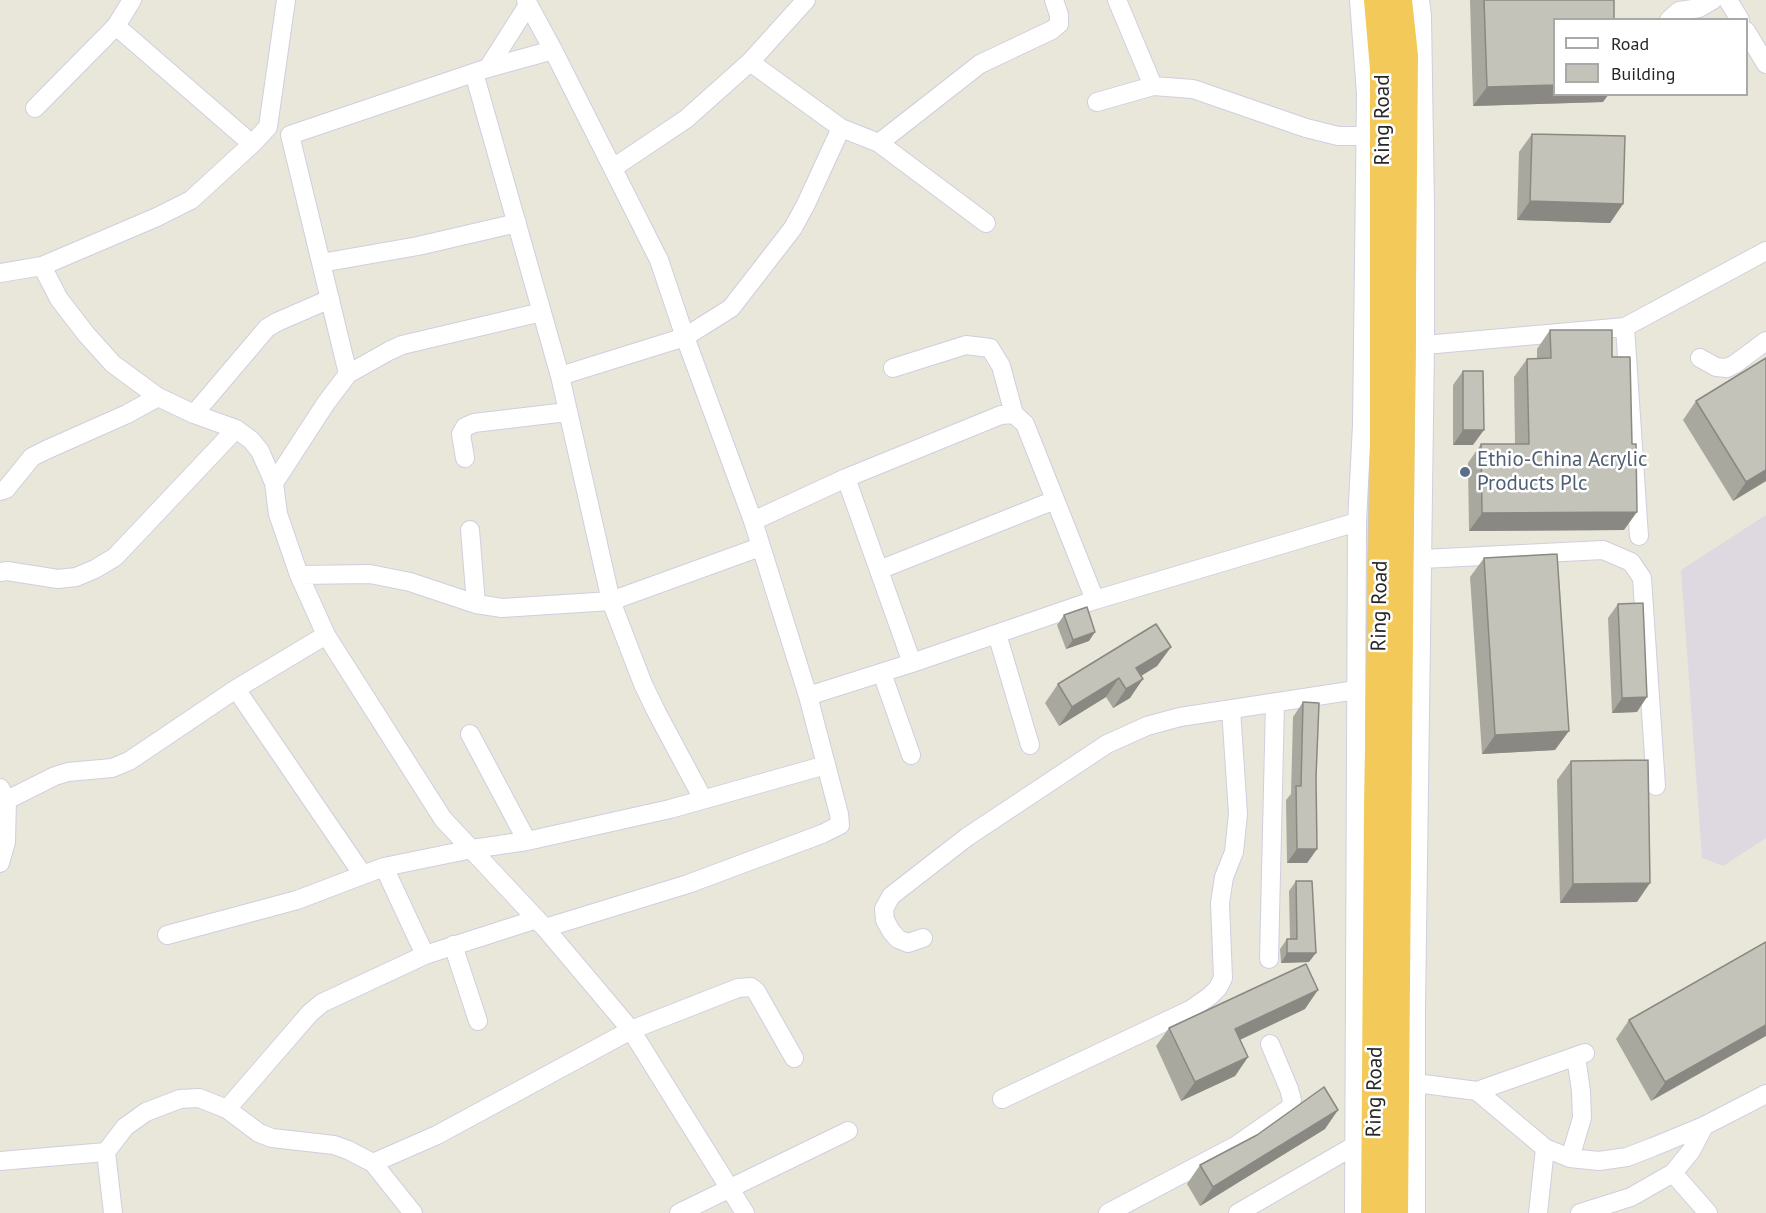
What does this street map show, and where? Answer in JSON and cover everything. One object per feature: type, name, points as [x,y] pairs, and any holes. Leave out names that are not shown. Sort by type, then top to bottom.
[{"type":"highway","name":"Ring Road","points":[[1374,1213],[1383,452],[1383,69],[1377,0]]},
{"type":"highway","name":"Ring Road","points":[[1395,1213],[1405,56],[1399,0]]},
{"type":"street","points":[[35,108],[116,26],[132,0]]},
{"type":"street","points":[[0,273],[42,266],[191,200],[252,144],[268,127],[286,0]]},
{"type":"street","points":[[613,168],[686,119],[750,62],[806,0]]},
{"type":"street","points":[[879,143],[980,64],[1052,30],[1059,24],[1059,15],[1054,0]]},
{"type":"street","points":[[1117,0],[1153,86]]},
{"type":"street","points":[[1354,1213],[1357,522],[1362,425],[1366,94],[1359,0]]},
{"type":"street","points":[[1416,1213],[1425,345],[1425,183],[1420,0]]},
{"type":"street","points":[[1674,10],[1699,8],[1713,0]]},
{"type":"street","points":[[1728,0],[1739,18]]},
{"type":"street","points":[[227,1109],[310,1013],[322,1003],[425,955],[453,945],[688,884],[839,826],[840,823],[808,696],[753,521],[659,260],[527,2],[481,70],[517,224],[560,376],[611,601],[643,684],[703,799]]},
{"type":"street","points":[[116,26],[252,144]]},
{"type":"street","points":[[1748,34],[1766,64]]},
{"type":"street","points":[[268,127],[290,135],[481,70],[553,50]]},
{"type":"street","points":[[750,62],[841,128],[879,143],[986,223]]},
{"type":"street","points":[[1097,102],[1153,86],[1193,89],[1272,118],[1338,136],[1365,135]]},
{"type":"street","points":[[560,376],[685,337],[731,308],[793,228],[807,204],[841,128]]},
{"type":"street","points":[[290,135],[348,374]]},
{"type":"street","points":[[321,263],[418,246],[517,224]]},
{"type":"street","points":[[1425,345],[1625,327],[1766,251]]},
{"type":"street","points":[[42,266],[59,299],[113,364],[158,397],[194,414],[236,429],[251,440],[260,451],[274,483],[278,514],[299,575],[326,635],[443,819],[541,923],[631,1030],[745,1213]]},
{"type":"street","points":[[194,414],[267,328],[277,321],[330,299]]},
{"type":"street","points":[[274,483],[326,403],[348,374],[402,345],[542,312]]},
{"type":"street","points":[[1625,327],[1639,536]]},
{"type":"street","points":[[1700,358],[1716,367],[1727,368],[1766,341]]},
{"type":"street","points":[[893,368],[966,345],[990,348],[1001,366],[1014,414],[1025,424],[1095,600]]},
{"type":"street","points":[[0,492],[6,489],[32,458],[158,397]]},
{"type":"street","points":[[465,458],[461,434],[465,427],[474,423],[567,412]]},
{"type":"street","points":[[753,521],[846,478],[1000,415],[1014,414]]},
{"type":"street","points":[[0,572],[58,579],[76,577],[115,557],[236,429]]},
{"type":"street","points":[[846,478],[912,663]]},
{"type":"street","points":[[879,570],[1055,500]]},
{"type":"street","points":[[808,696],[1095,600],[1357,522]]},
{"type":"street","points":[[470,530],[477,604]]},
{"type":"street","points":[[299,575],[370,574],[410,582],[477,604],[502,608],[611,601],[760,547]]},
{"type":"street","points":[[1422,559],[1603,550],[1631,562],[1642,579],[1656,786]]},
{"type":"street","points":[[997,634],[1030,746]]},
{"type":"street","points":[[0,863],[6,842],[3,794],[68,772],[112,768],[129,761],[236,689],[326,635]]},
{"type":"street","points":[[882,673],[911,754]]},
{"type":"street","points":[[236,689],[363,874]]},
{"type":"street","points":[[924,938],[908,943],[898,939],[891,931],[885,920],[884,909],[891,896],[967,837],[1107,744],[1147,726],[1180,717],[1356,690]]},
{"type":"street","points":[[1269,959],[1275,703]]},
{"type":"street","points":[[1002,1099],[1190,1010],[1218,988],[1223,978],[1220,903],[1224,877],[1234,852],[1238,814],[1231,709]]},
{"type":"street","points":[[470,734],[527,841]]},
{"type":"street","points":[[167,936],[297,900],[384,867],[472,849],[527,841],[670,809],[826,765]]},
{"type":"street","points":[[384,867],[425,955]]},
{"type":"street","points":[[453,945],[478,1020]]},
{"type":"street","points":[[373,1163],[437,1135],[631,1030],[738,988],[751,987],[756,991],[794,1058]]},
{"type":"street","points":[[1108,1213],[1237,1145],[1290,1108],[1292,1100],[1289,1089],[1270,1044]]},
{"type":"street","points":[[1416,1083],[1477,1091],[1580,1055],[1582,1118],[1570,1158]]},
{"type":"street","points":[[1477,1091],[1545,1148],[1570,1158],[1599,1161],[1627,1157],[1704,1126],[1766,1094]]},
{"type":"street","points":[[113,1213],[106,1152],[125,1127],[146,1112],[180,1099],[199,1098],[227,1109],[259,1133],[272,1138],[334,1145],[373,1163],[413,1213]]},
{"type":"street","points":[[1580,1213],[1634,1205],[1673,1173],[1691,1150],[1704,1126]]},
{"type":"street","points":[[679,1213],[848,1131]]},
{"type":"street","points":[[1238,1213],[1354,1146]]},
{"type":"street","points":[[1538,1213],[1545,1148]]},
{"type":"street","points":[[0,1161],[106,1152]]},
{"type":"street","points":[[1673,1173],[1708,1213]]},
{"type":"shaded area","points":[[1766,515],[1766,838],[1723,866],[1702,858],[1681,570]]},
{"type":"building","points":[[1484,0],[1614,0],[1614,18],[1553,18],[1553,85],[1487,87]]},
{"type":"building","points":[[1532,134],[1625,136],[1623,204],[1530,201]]},
{"type":"building","points":[[1550,330],[1612,330],[1612,357],[1630,357],[1632,444],[1636,444],[1637,512],[1482,513],[1481,444],[1529,444],[1527,359],[1551,358]]},
{"type":"building","points":[[1766,358],[1766,470],[1746,482],[1696,401]]},
{"type":"building","points":[[1463,371],[1483,371],[1484,430],[1463,430]]},
{"type":"building","points":[[1557,554],[1569,731],[1495,735],[1484,558]]},
{"type":"building","points":[[1643,603],[1647,697],[1622,698],[1618,604]]},
{"type":"building","points":[[1087,607],[1095,632],[1073,640],[1064,615]]},
{"type":"building","points":[[1156,624],[1171,647],[1136,668],[1143,679],[1126,689],[1119,678],[1072,707],[1058,684]]},
{"type":"building","points":[[1303,702],[1319,703],[1316,777],[1317,849],[1297,849],[1296,786],[1301,786]]},
{"type":"building","points":[[1648,760],[1650,883],[1573,884],[1571,761]]},
{"type":"building","points":[[1296,881],[1312,881],[1316,953],[1287,953],[1287,939],[1297,939]]},
{"type":"building","points":[[1766,942],[1766,1025],[1665,1082],[1629,1020]]},
{"type":"building","points":[[1306,964],[1318,990],[1235,1029],[1248,1057],[1195,1082],[1169,1028]]},
{"type":"building","points":[[1324,1087],[1338,1110],[1213,1187],[1200,1165],[1257,1135]]},
{"type":"place","name":"Ethio-China Acrylic Products Plc","points":[[1465,472]]}]
